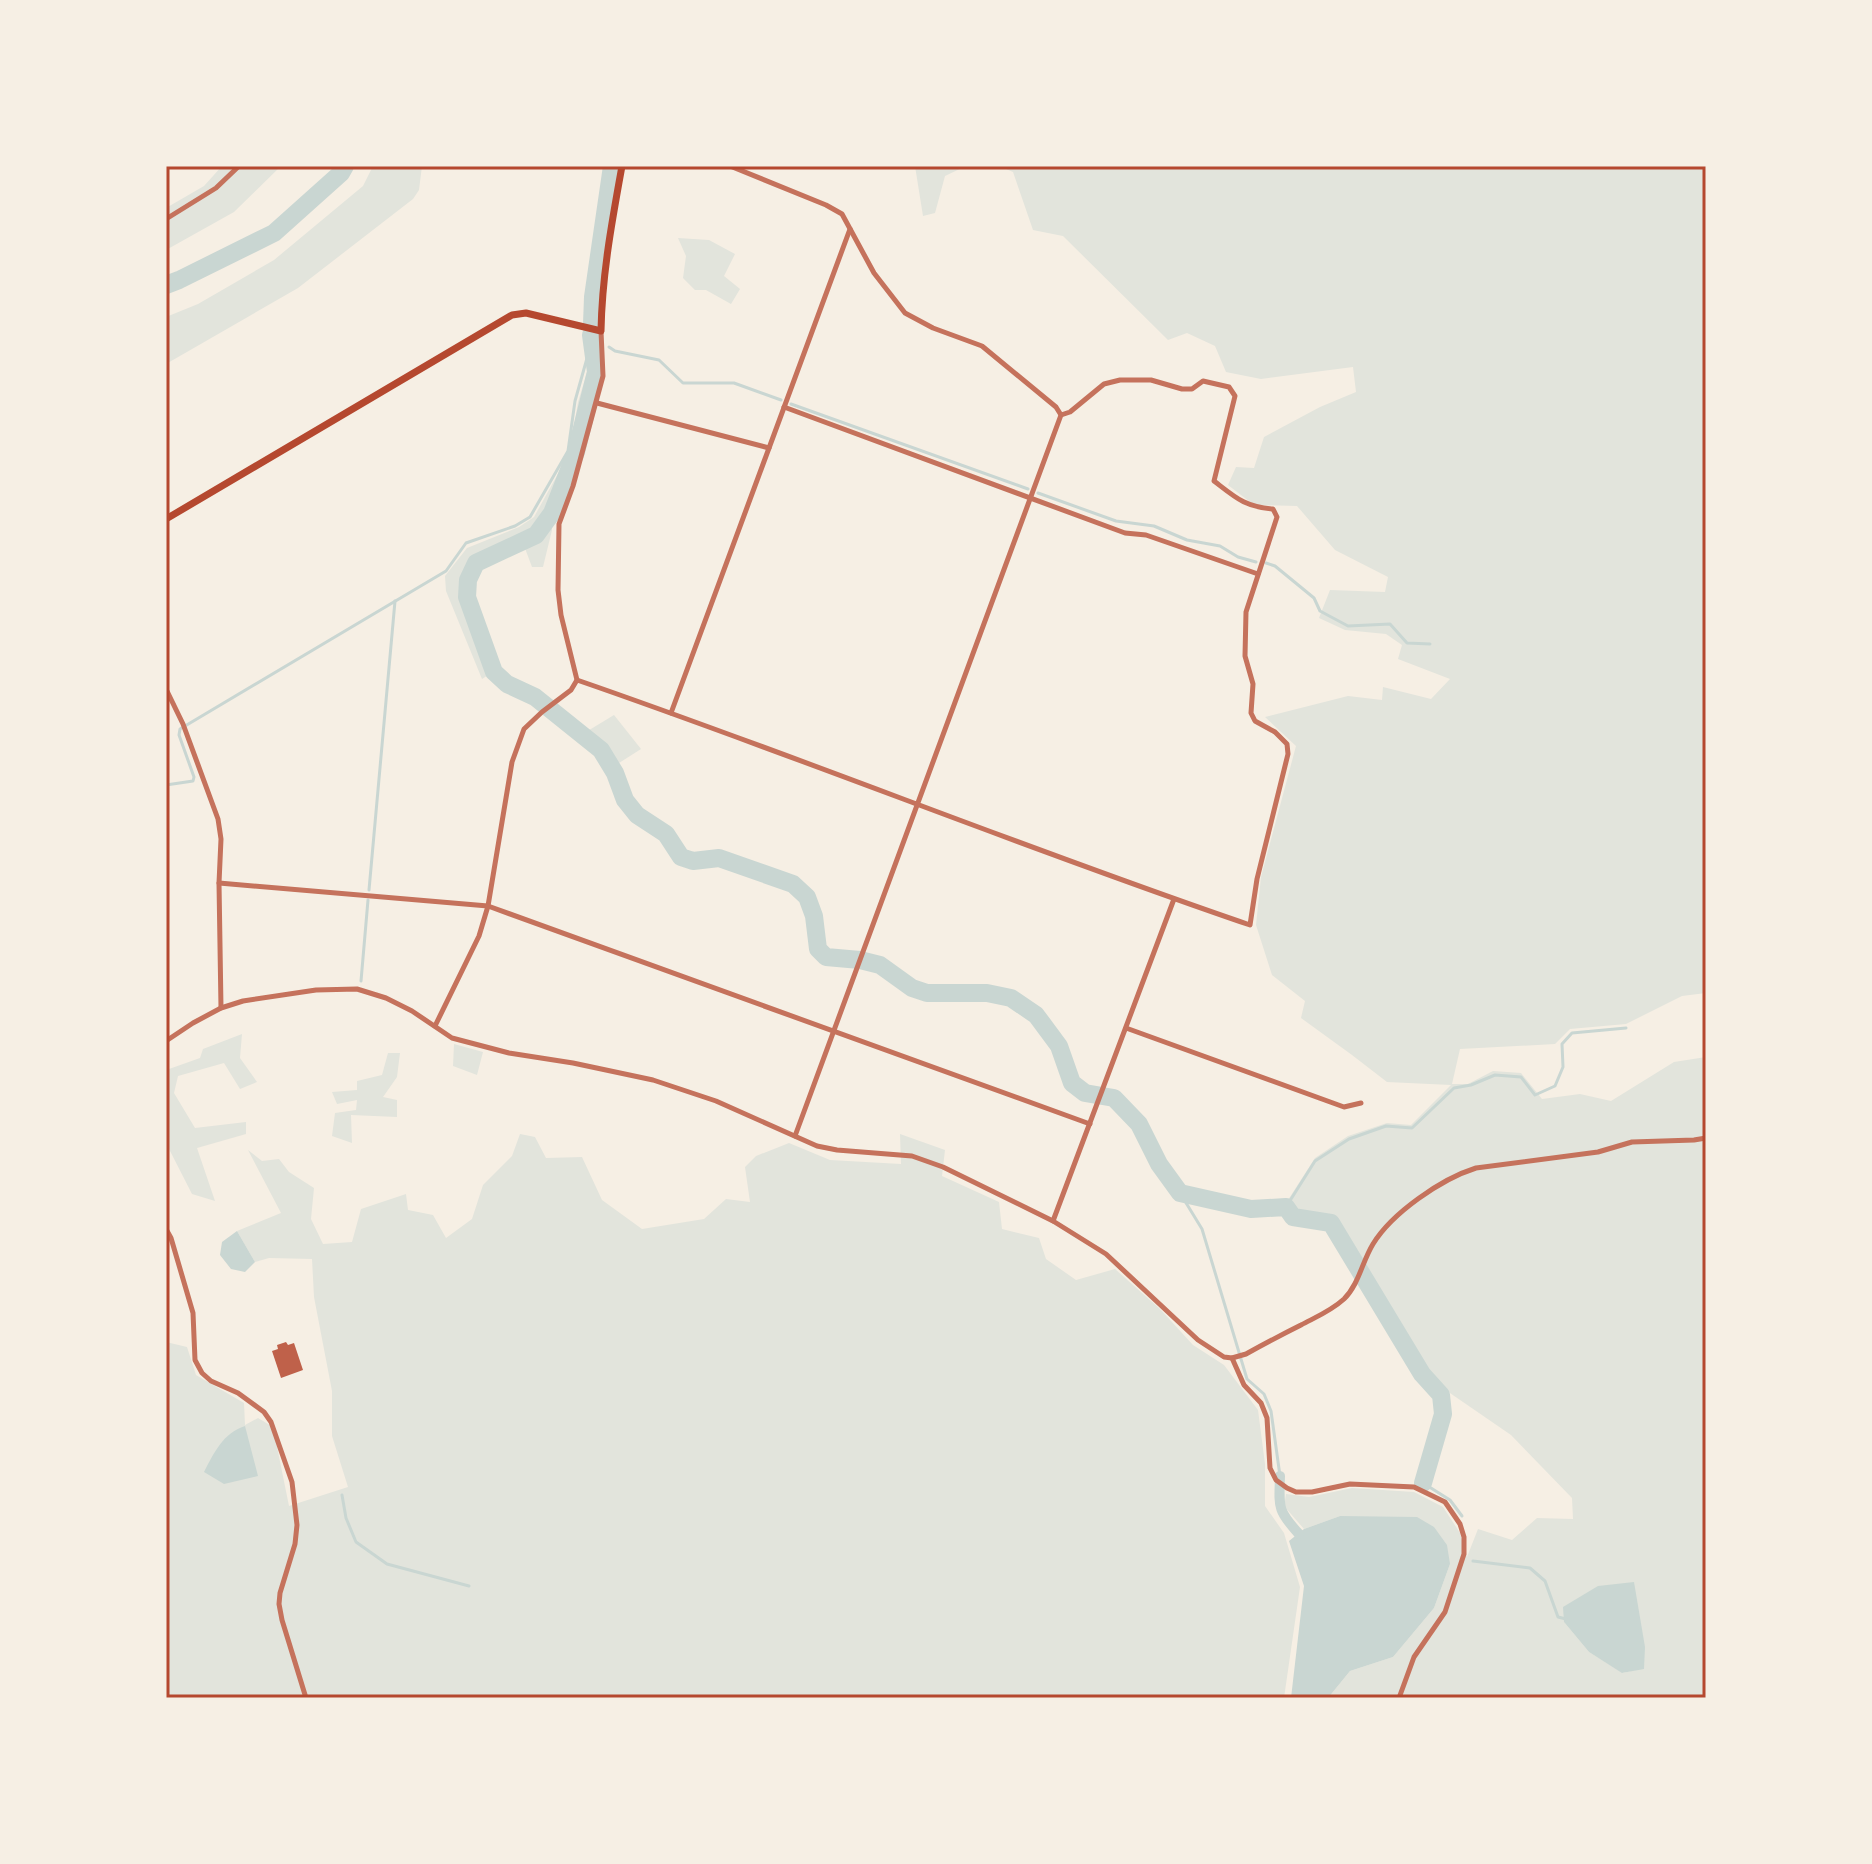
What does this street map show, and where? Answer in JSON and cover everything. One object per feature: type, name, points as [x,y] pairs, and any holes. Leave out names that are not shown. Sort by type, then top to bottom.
[{"type":"main road","points":[[166,519],[512,315],[526,313],[601,331],[605,272],[622,166]]},
{"type":"street","points":[[166,219],[216,188],[239,166]]},
{"type":"street","points":[[730,166],[746,168],[842,214],[874,273],[905,313],[933,328],[982,346],[1056,407],[1061,415]]},
{"type":"street","points":[[671,713],[850,229]]},
{"type":"street","points":[[435,1026],[479,936],[488,906],[512,762],[524,729],[571,690],[577,680],[558,590],[559,524],[573,486],[603,376],[601,331]]},
{"type":"street","points":[[577,680],[1250,925],[1257,879],[1288,754],[1287,744],[1275,732],[1255,721],[1251,713],[1253,684],[1245,656],[1246,612],[1277,517],[1273,509],[1242,503],[1214,481],[1235,396],[1229,387],[1203,381],[1192,389],[1182,389],[1151,380],[1120,380],[1104,384],[1070,412],[1061,415]]},
{"type":"street","points":[[597,403],[769,448]]},
{"type":"street","points":[[784,407],[1125,533],[1146,535],[1258,574]]},
{"type":"street","points":[[795,1136],[1061,415]]},
{"type":"street","points":[[166,689],[183,724],[218,819],[221,839],[221,1008]]},
{"type":"street","points":[[219,883],[488,906],[1090,1124]]},
{"type":"street","points":[[1053,1221],[1174,899]]},
{"type":"street","points":[[166,1041],[221,1008],[243,1001],[316,990],[357,989],[386,998],[452,1038],[509,1053],[653,1080],[716,1101],[817,1146],[912,1156],[943,1167],[1053,1221],[1106,1254],[1198,1340],[1224,1357],[1232,1358],[1246,1354],[1330,1310],[1345,1297],[1356,1281],[1372,1245],[1387,1225],[1435,1187],[1457,1174],[1476,1168],[1598,1152],[1632,1142],[1706,1138]]},
{"type":"street","points":[[1126,1028],[1344,1107],[1361,1103]]},
{"type":"street","points":[[166,1229],[193,1313],[195,1360],[211,1381],[238,1393],[264,1412],[271,1422],[292,1482],[297,1525],[295,1544],[279,1604],[306,1698]]},
{"type":"street","points":[[1232,1358],[1244,1385],[1261,1403],[1267,1418],[1270,1468],[1276,1480],[1296,1492],[1350,1484],[1414,1487],[1445,1502],[1460,1524],[1464,1554],[1445,1612],[1414,1657],[1399,1698]]},
{"type":"shaded area","points":[[222,166],[281,166],[234,212],[166,250],[166,208],[204,186]]},
{"type":"shaded area","points":[[373,166],[422,166],[419,190],[413,199],[298,288],[166,364],[166,317],[198,304],[274,260],[363,186]]},
{"type":"shaded area","points":[[915,166],[966,166],[945,176],[935,213],[923,216]]},
{"type":"shaded area","points":[[999,166],[1706,166],[1706,993],[1682,996],[1626,1024],[1570,1029],[1555,1044],[1460,1049],[1452,1084],[1468,1084],[1493,1071],[1521,1073],[1542,1099],[1580,1094],[1611,1101],[1674,1062],[1706,1057],[1706,1698],[1328,1698],[1350,1671],[1393,1657],[1434,1608],[1450,1564],[1340,1516],[1304,1529],[1284,1506],[1286,1494],[1309,1497],[1352,1488],[1414,1492],[1443,1507],[1460,1533],[1467,1557],[1478,1529],[1512,1540],[1537,1518],[1573,1519],[1572,1498],[1511,1435],[1447,1391],[1423,1367],[1336,1220],[1295,1214],[1288,1200],[1315,1158],[1348,1136],[1387,1123],[1411,1125],[1451,1085],[1387,1082],[1301,1018],[1305,1001],[1272,975],[1256,925],[1261,877],[1296,746],[1265,717],[1348,696],[1382,700],[1383,687],[1431,699],[1450,679],[1398,659],[1402,645],[1386,634],[1345,630],[1319,618],[1330,590],[1385,592],[1388,577],[1335,550],[1297,506],[1254,505],[1228,485],[1236,467],[1254,468],[1264,437],[1356,392],[1353,367],[1261,379],[1226,372],[1215,346],[1187,333],[1168,340],[1063,236],[1033,230],[1013,172]],"holes":[[[1564,1622],[1644,1668],[1623,1673],[1589,1652]]]},
{"type":"shaded area","points":[[678,238],[709,240],[735,254],[724,276],[740,289],[731,304],[706,290],[695,290],[683,278],[686,256]]},
{"type":"shaded area","points":[[588,369],[593,373],[574,452],[551,507],[552,530],[543,567],[532,567],[520,535],[472,558],[462,580],[464,598],[490,674],[482,679],[446,591],[445,576],[467,548],[519,527],[534,517],[570,452],[578,402]]},
{"type":"shaded area","points":[[614,715],[641,749],[619,763],[586,732]]},
{"type":"shaded area","points":[[242,1034],[240,1058],[257,1082],[240,1089],[224,1063],[178,1076],[174,1093],[195,1128],[246,1122],[246,1134],[197,1148],[215,1201],[192,1194],[168,1147],[166,1085],[169,1069],[200,1058],[203,1049]]},
{"type":"shaded area","points":[[454,1044],[483,1052],[477,1075],[453,1066]]},
{"type":"shaded area","points":[[388,1053],[400,1053],[397,1077],[383,1097],[397,1100],[397,1117],[351,1115],[352,1143],[332,1136],[335,1113],[356,1110],[357,1100],[337,1104],[332,1092],[357,1090],[357,1081],[382,1075]]},
{"type":"shaded area","points":[[520,1134],[535,1137],[546,1158],[582,1157],[602,1200],[642,1229],[704,1219],[726,1199],[750,1202],[745,1167],[756,1156],[789,1143],[830,1160],[901,1164],[900,1134],[945,1150],[942,1176],[999,1202],[1002,1229],[1039,1238],[1046,1259],[1076,1280],[1115,1269],[1160,1309],[1193,1345],[1224,1365],[1258,1410],[1265,1464],[1265,1506],[1284,1533],[1300,1587],[1284,1698],[166,1698],[166,1342],[187,1347],[196,1375],[244,1403],[245,1425],[258,1418],[273,1427],[289,1506],[348,1487],[332,1436],[332,1391],[314,1297],[312,1259],[269,1258],[255,1262],[237,1231],[281,1213],[248,1150],[262,1161],[279,1159],[289,1172],[314,1188],[311,1219],[323,1244],[352,1242],[361,1209],[406,1194],[408,1210],[433,1215],[446,1238],[472,1219],[483,1185],[512,1156]]},
{"type":"shaded area","points":[[237,1231],[255,1262],[245,1272],[231,1269],[220,1255],[222,1242]]},
{"type":"shaded area","points":[[245,1426],[258,1476],[224,1484],[204,1472],[225,1439]]},
{"type":"shaded area","points":[[1340,1516],[1417,1517],[1434,1527],[1447,1545],[1450,1564],[1434,1608],[1393,1657],[1350,1671],[1328,1698],[1291,1698],[1304,1586],[1289,1541],[1304,1529]]},
{"type":"shaded area","points":[[1634,1582],[1645,1647],[1644,1669],[1622,1673],[1589,1652],[1564,1622],[1563,1607],[1598,1586]]},
{"type":"building","points":[[286,1342],[288,1345],[294,1343],[303,1370],[281,1378],[272,1351]]},
{"type":"waterway","points":[[166,285],[274,233],[345,166]]},
{"type":"waterway","points":[[592,324],[612,166]]},
{"type":"waterway","points":[[591,335],[596,372],[576,452],[552,513],[536,535],[476,563],[468,580],[467,597],[494,672],[507,684],[535,697],[601,750],[615,773],[625,800],[637,815],[666,834],[681,857],[693,861],[719,858],[793,884],[807,897],[814,916],[818,949],[826,957],[880,965],[912,988],[927,993],[987,993],[1011,998],[1036,1015],[1059,1046],[1072,1083],[1085,1093],[1114,1098],[1139,1124],[1159,1164],[1180,1193],[1251,1209],[1286,1207],[1293,1217],[1331,1223],[1422,1374],[1441,1395],[1443,1414],[1423,1483]]},
{"type":"waterway","points":[[166,785],[193,781],[179,735],[180,729],[446,571],[466,543],[515,526],[530,517],[568,451],[575,401],[591,344]]},
{"type":"waterway","points":[[609,347],[659,360],[683,383],[734,383],[781,400]]},
{"type":"waterway","points":[[791,404],[1028,489]]},
{"type":"waterway","points":[[1038,493],[1116,521],[1154,526],[1187,540],[1220,546],[1238,557],[1256,562]]},
{"type":"waterway","points":[[1266,563],[1275,566],[1314,598],[1320,611],[1348,626],[1390,624],[1407,643],[1430,644]]},
{"type":"waterway","points":[[369,890],[395,601]]},
{"type":"waterway","points":[[361,981],[368,900]]},
{"type":"waterway","points":[[1286,1207],[1315,1161],[1349,1139],[1386,1126],[1412,1128],[1454,1088],[1495,1075],[1521,1077],[1535,1095],[1555,1086],[1563,1067],[1562,1044],[1572,1033],[1626,1028]]},
{"type":"waterway","points":[[1180,1193],[1202,1229],[1247,1379],[1264,1394],[1271,1411],[1280,1476]]},
{"type":"waterway","points":[[1280,1476],[1281,1508],[1299,1534]]},
{"type":"waterway","points":[[1423,1483],[1450,1500],[1462,1516]]},
{"type":"waterway","points":[[342,1495],[346,1518],[356,1542],[387,1564],[469,1586]]},
{"type":"waterway","points":[[1473,1561],[1530,1568],[1545,1581],[1558,1617],[1566,1619]]}]
